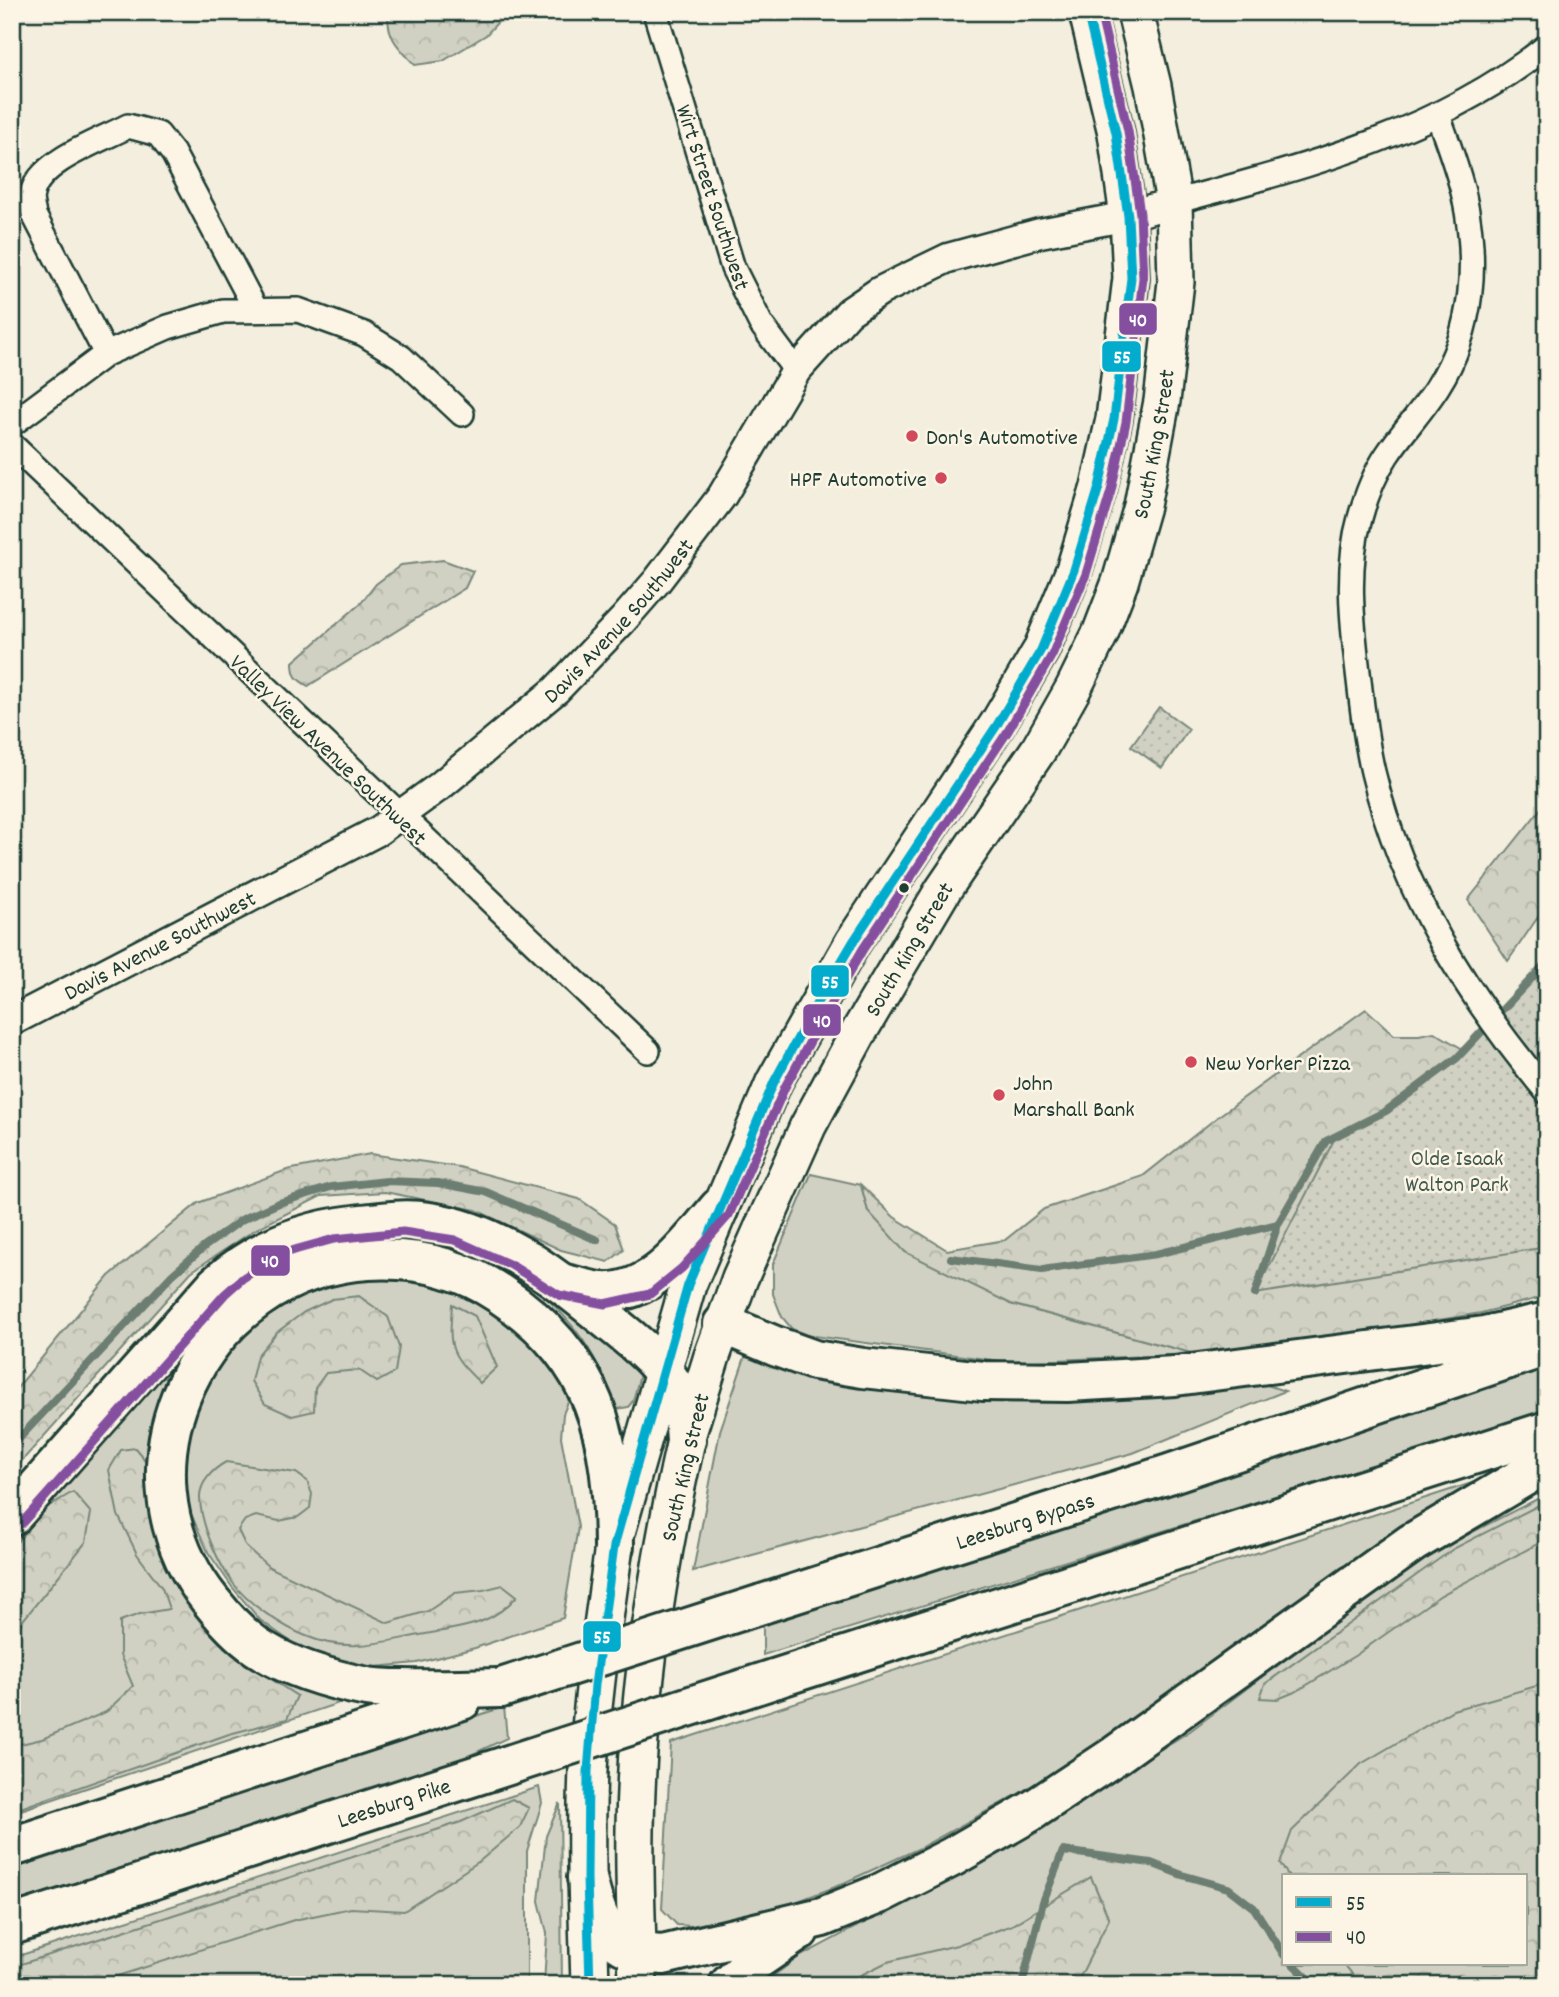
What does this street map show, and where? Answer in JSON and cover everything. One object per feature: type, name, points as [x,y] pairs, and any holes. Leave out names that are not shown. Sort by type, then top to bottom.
[{"type":"highway","points":[[564,1284],[603,1292],[642,1284],[674,1259],[719,1208]]},
{"type":"highway","points":[[12,1516],[216,1285],[236,1268],[274,1244],[332,1227],[403,1220],[429,1222],[459,1228],[517,1254],[564,1284],[663,1370],[682,1405],[686,1440]]},
{"type":"highway","points":[[500,1688],[371,1688],[330,1679],[288,1664],[263,1651],[221,1614],[192,1571],[175,1531],[168,1497],[166,1465],[174,1416],[189,1377],[210,1343],[227,1322],[274,1287],[302,1273],[339,1262],[383,1259],[429,1262],[472,1277],[522,1309],[555,1339],[591,1392],[610,1463],[614,1546]]},
{"type":"highway","points":[[723,1324],[814,1360],[983,1381],[1067,1382],[1175,1376],[1484,1336],[1547,1322]]},
{"type":"highway","name":"Leesburg Bypass","points":[[500,1688],[1169,1474],[1547,1346]]},
{"type":"highway","name":"Leesburg Pike","points":[[12,1925],[1547,1431]]},
{"type":"highway","name":"South King Street","points":[[637,1969],[635,1829],[642,1716],[653,1617],[686,1440]]},
{"type":"highway","points":[[587,1878],[596,1915],[637,1969],[663,1955],[822,1917],[878,1894],[927,1870],[1030,1812],[1116,1755],[1412,1543],[1547,1463]]},
{"type":"highway","name":"South King Street","points":[[590,1985],[588,1771],[595,1685],[614,1546]]},
{"type":"highway","points":[[12,1847],[500,1688]]},
{"type":"highway","points":[[729,1985],[755,1961],[822,1917]]},
{"type":"main road","name":"South King Street","points":[[614,1546],[688,1285],[774,1082],[853,942],[997,725],[1041,650],[1074,570],[1099,487],[1114,419],[1131,278],[1128,216],[1116,133],[1087,12]]},
{"type":"main road","name":"South King Street","points":[[686,1440],[740,1278],[788,1169],[834,1078],[943,890],[1039,749],[1100,634],[1120,582],[1142,506],[1162,401],[1176,282],[1174,202],[1153,86],[1135,12]]},
{"type":"street","name":"Wirt Street Southwest","points":[[655,12],[733,268],[761,324],[796,371]]},
{"type":"street","points":[[1174,202],[1291,172],[1370,144],[1438,115],[1509,75],[1547,46]]},
{"type":"street","points":[[1438,115],[1464,196],[1472,264],[1469,309],[1457,348],[1439,386],[1387,455],[1376,474],[1360,517],[1353,563],[1353,632],[1365,733],[1382,804],[1424,914],[1480,1005],[1547,1092]]},
{"type":"street","points":[[106,355],[34,215],[31,196],[37,179],[49,167],[128,126],[158,134],[173,153],[256,310]]},
{"type":"street","name":"Davis Avenue Southwest","points":[[12,1021],[378,831],[440,786],[556,690],[657,581],[722,496],[796,371],[849,312],[900,281],[948,258],[1040,233],[1128,216],[1174,202]]},
{"type":"street","points":[[12,424],[106,355],[190,320],[223,311],[256,310],[298,310],[364,334],[401,357],[462,414]]},
{"type":"street","name":"Valley View Avenue Southwest","points":[[12,446],[648,1051]]},
{"type":"green space","points":[[388,12],[507,12],[486,35],[443,61],[415,65],[392,35]]},
{"type":"green space","points":[[443,560],[473,571],[465,588],[308,686],[296,677],[293,662],[361,603],[376,584],[401,565]]},
{"type":"green space","points":[[1159,707],[1189,729],[1162,768],[1131,746]]},
{"type":"green space","points":[[1547,801],[1547,904],[1508,961],[1468,900]]},
{"type":"green space","name":"Olde Isaak Walton Park","points":[[1547,962],[1547,1247],[1255,1294],[1336,1136],[1386,1111],[1457,1058]]},
{"type":"green space","points":[[1366,1009],[1394,1035],[1434,1032],[1510,1077],[1547,1119],[1547,1296],[1481,1313],[1373,1331],[1195,1354],[1011,1304],[905,1252],[868,1211],[861,1185],[894,1217],[947,1250],[1005,1240],[1044,1209],[1143,1176],[1220,1115]]},
{"type":"green space","points":[[370,1154],[459,1167],[579,1199],[615,1224],[624,1250],[608,1262],[561,1250],[476,1210],[385,1192],[321,1196],[256,1229],[191,1272],[12,1472],[12,1394],[109,1276],[198,1203],[287,1170]]},
{"type":"green space","points":[[811,1174],[861,1185],[868,1211],[1010,1304],[1195,1354],[1008,1362],[807,1335],[792,1329],[782,1317],[773,1294],[773,1264]]},
{"type":"green space","points":[[423,1275],[502,1310],[573,1390],[563,1414],[561,1437],[578,1527],[563,1618],[475,1648],[417,1663],[375,1667],[328,1660],[294,1644],[260,1620],[232,1587],[208,1552],[191,1514],[183,1481],[186,1438],[214,1367],[270,1310],[338,1278]]},
{"type":"green space","points":[[529,1281],[642,1367],[633,1401],[628,1407],[617,1409],[606,1391],[594,1358],[580,1337]]},
{"type":"green space","points":[[359,1296],[388,1317],[399,1347],[395,1372],[377,1382],[359,1370],[326,1373],[315,1388],[314,1411],[292,1416],[265,1404],[251,1381],[257,1356],[276,1333],[304,1312],[332,1299]]},
{"type":"green space","points":[[452,1304],[475,1316],[497,1367],[480,1383],[462,1364],[453,1348]]},
{"type":"green space","points":[[745,1357],[858,1384],[927,1394],[1053,1397],[1261,1383],[1285,1391],[1133,1453],[693,1571],[720,1431]]},
{"type":"green space","points":[[1547,1365],[1547,1412],[763,1655],[763,1624]]},
{"type":"green space","points":[[157,1374],[173,1382],[189,1583],[348,1700],[12,1813],[12,1533]]},
{"type":"green space","points":[[135,1448],[150,1466],[248,1664],[297,1696],[287,1719],[229,1734],[12,1811],[12,1746],[42,1739],[106,1712],[133,1686],[120,1655],[120,1621],[169,1609],[162,1588],[137,1554],[118,1515],[109,1470],[121,1450]]},
{"type":"green space","points":[[226,1462],[296,1473],[307,1481],[312,1494],[310,1508],[298,1517],[279,1521],[256,1516],[245,1520],[238,1530],[246,1547],[269,1567],[388,1623],[428,1611],[455,1593],[503,1585],[517,1596],[498,1613],[478,1623],[384,1642],[338,1645],[297,1632],[266,1614],[239,1591],[227,1575],[211,1543],[203,1520],[200,1493],[208,1477]]},
{"type":"green space","points":[[1518,1468],[1107,1740],[1013,1797],[920,1848],[835,1887],[777,1909],[691,1926],[677,1925],[662,1909],[671,1743]]},
{"type":"green space","points":[[73,1492],[91,1513],[86,1542],[12,1634],[12,1548],[44,1509]]},
{"type":"green space","points":[[1547,1494],[1547,1985],[761,1985],[799,1957],[894,1907],[1112,1780],[1190,1731],[1393,1579],[1451,1543]]},
{"type":"green space","points":[[1547,1501],[1547,1539],[1441,1595],[1356,1655],[1297,1691],[1278,1699],[1260,1698],[1265,1684],[1453,1549]]},
{"type":"green space","points":[[1547,1683],[1547,1985],[1361,1985],[1346,1966],[1528,1966],[1528,1874],[1288,1874],[1280,1864],[1292,1831],[1361,1764],[1453,1710]]},
{"type":"green space","points":[[504,1707],[507,1738],[460,1760],[12,1908],[12,1859],[425,1725],[476,1716]]},
{"type":"green space","points":[[539,1787],[542,1803],[527,1851],[527,1985],[12,1985],[12,1958]]},
{"type":"green space","points":[[512,1799],[529,1808],[520,1827],[481,1860],[404,1911],[351,1908],[294,1920],[89,1985],[12,1985],[12,1967],[461,1822]]},
{"type":"green space","points":[[560,1803],[562,1985],[544,1985],[547,1933],[539,1901],[546,1836]]},
{"type":"green space","points":[[1091,1877],[1109,1919],[1076,1985],[841,1985],[887,1962],[957,1945],[1012,1925]]},
{"type":"waterway","points":[[1255,1294],[1278,1224],[1326,1141],[1386,1111],[1457,1058],[1547,962]]},
{"type":"waterway","points":[[12,1446],[172,1275],[204,1247],[243,1219],[279,1203],[331,1187],[387,1181],[438,1183],[486,1192],[597,1240]]},
{"type":"waterway","points":[[951,1258],[1042,1270],[1156,1254],[1278,1224]]},
{"type":"waterway","points":[[1022,1985],[1043,1902],[1063,1851],[1151,1863],[1228,1888],[1254,1908],[1282,1952]]},
{"type":"waterway","points":[[1295,1966],[1315,1985]]},
{"type":"transit line","name":"55","points":[[590,1985],[588,1771],[595,1685],[614,1546],[688,1285],[774,1082],[814,1008],[853,942],[997,725],[1041,650],[1074,570],[1099,487],[1114,419],[1131,278],[1128,216],[1116,133],[1087,12]]},
{"type":"transit line","name":"40","points":[[21,1524],[225,1294],[243,1278],[279,1255],[334,1239],[403,1232],[455,1240],[511,1265],[559,1295],[605,1304],[650,1294],[682,1268],[729,1215],[785,1087],[825,1014],[863,949],[1008,731],[1052,655],[1086,574],[1111,491],[1126,422],[1143,278],[1140,214],[1128,131],[1100,12]]},
{"type":"place","name":"Don's Automotive","points":[[912,436]]},
{"type":"place","name":"HPF Automotive","points":[[941,478]]},
{"type":"place","name":"New Yorker Pizza","points":[[1191,1062]]},
{"type":"place","name":"John Marshall Bank","points":[[999,1095]]}]
